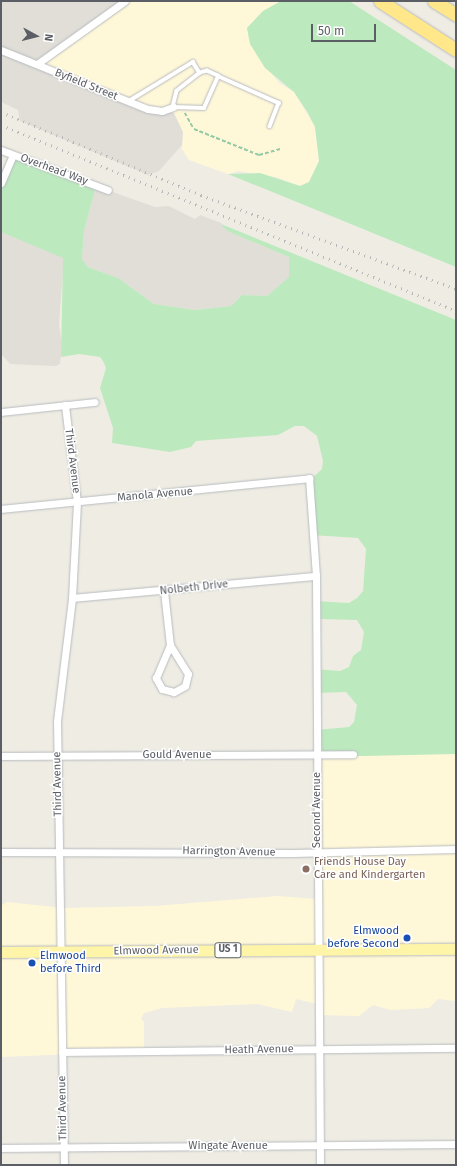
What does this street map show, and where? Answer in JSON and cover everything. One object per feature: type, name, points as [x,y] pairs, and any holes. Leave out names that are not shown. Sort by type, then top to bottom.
[{"type":"highway","points":[[380,1],[456,50]]},
{"type":"highway","points":[[434,1],[456,15]]},
{"type":"main road","name":"Elmwood Avenue","points":[[1,952],[456,949]]},
{"type":"street","points":[[37,64],[123,2]]},
{"type":"street","name":"Byfield Street","points":[[1,50],[128,102],[154,111],[173,107]]},
{"type":"street","name":"Overhead Way","points":[[1,150],[108,190]]},
{"type":"street","points":[[1,183],[13,155]]},
{"type":"street","points":[[1,412],[94,402]]},
{"type":"street","name":"Third Avenue","points":[[64,1165],[58,754],[62,668],[72,598],[77,502],[65,405]]},
{"type":"street","name":"Manola Avenue","points":[[1,509],[309,478]]},
{"type":"street","name":"Second Avenue","points":[[309,478],[316,576],[320,1165]]},
{"type":"street","name":"Nolbeth Drive","points":[[72,598],[164,591],[316,576]]},
{"type":"street","points":[[164,591],[170,645],[188,674],[185,686],[174,692],[162,689],[156,678],[170,645]]},
{"type":"street","name":"Gould Avenue","points":[[1,756],[58,754],[353,754]]},
{"type":"street","name":"Harrington Avenue","points":[[1,852],[59,854],[318,852],[456,849]]},
{"type":"street","name":"Heath Avenue","points":[[62,1052],[456,1048]]},
{"type":"street","name":"Wingate Avenue","points":[[1,1148],[456,1144]]},
{"type":"lane","points":[[128,102],[193,62],[200,73]]},
{"type":"lane","points":[[218,76],[204,108],[173,107],[177,91],[200,73],[207,71],[279,103],[270,126]]},
{"type":"path","points":[[173,107],[188,116],[194,129],[259,155],[280,149]]},
{"type":"shaded area","points":[[1,1],[121,1],[42,65],[129,102],[174,113],[183,132],[182,145],[159,171],[148,175],[20,121],[18,110],[1,102]]},
{"type":"shaded area","points":[[121,1],[281,1],[263,11],[247,28],[250,44],[279,83],[294,92],[315,127],[319,161],[309,182],[300,186],[276,177],[238,171],[228,174],[189,160],[182,149],[183,132],[146,109],[42,65]]},
{"type":"shaded area","points":[[96,186],[155,207],[169,206],[195,219],[200,215],[221,223],[227,231],[289,257],[289,277],[267,296],[242,295],[231,306],[195,310],[154,304],[118,278],[88,267],[82,259],[84,231]]},
{"type":"shaded area","points":[[1,232],[64,258],[59,324],[62,345],[60,364],[56,366],[10,364],[1,354]]},
{"type":"shaded area","points":[[342,754],[456,754],[456,1001],[438,999],[429,1008],[391,1010],[373,1005],[359,1016],[320,1015],[318,1004],[296,999],[292,1012],[257,1004],[162,1008],[144,1013],[141,1019],[144,1022],[144,1051],[1,1057],[1,906],[7,902],[64,908],[155,906],[277,896],[316,899],[317,757]]},
{"type":"green space","points":[[281,1],[349,1],[456,70],[456,267],[228,174],[260,173],[300,186],[309,182],[319,161],[315,127],[308,113],[294,92],[265,68],[250,44],[247,28],[263,11]]},
{"type":"green space","points":[[12,160],[23,160],[96,186],[84,231],[82,259],[88,267],[118,278],[154,304],[195,310],[231,306],[242,295],[267,296],[289,277],[289,257],[227,231],[221,224],[456,320],[456,754],[317,757],[316,730],[349,727],[354,722],[357,705],[346,692],[317,693],[315,669],[340,671],[349,667],[353,656],[361,650],[364,632],[357,620],[320,619],[315,601],[349,603],[357,598],[363,591],[366,549],[358,538],[312,535],[308,482],[322,469],[323,461],[317,436],[304,426],[295,426],[278,435],[196,441],[191,447],[170,452],[112,443],[113,428],[100,388],[106,368],[103,361],[100,357],[79,354],[61,357],[63,258],[1,232],[1,185]]},
{"type":"railway","points":[[1,112],[201,195],[456,289]]},
{"type":"railway","points":[[1,125],[456,311]]},
{"type":"place","name":"Friends House Day Care and Kindergarten","points":[[306,869]]},
{"type":"place","name":"Elmwood before Second","points":[[407,938]]},
{"type":"place","name":"Elmwood before Third","points":[[32,963]]}]
